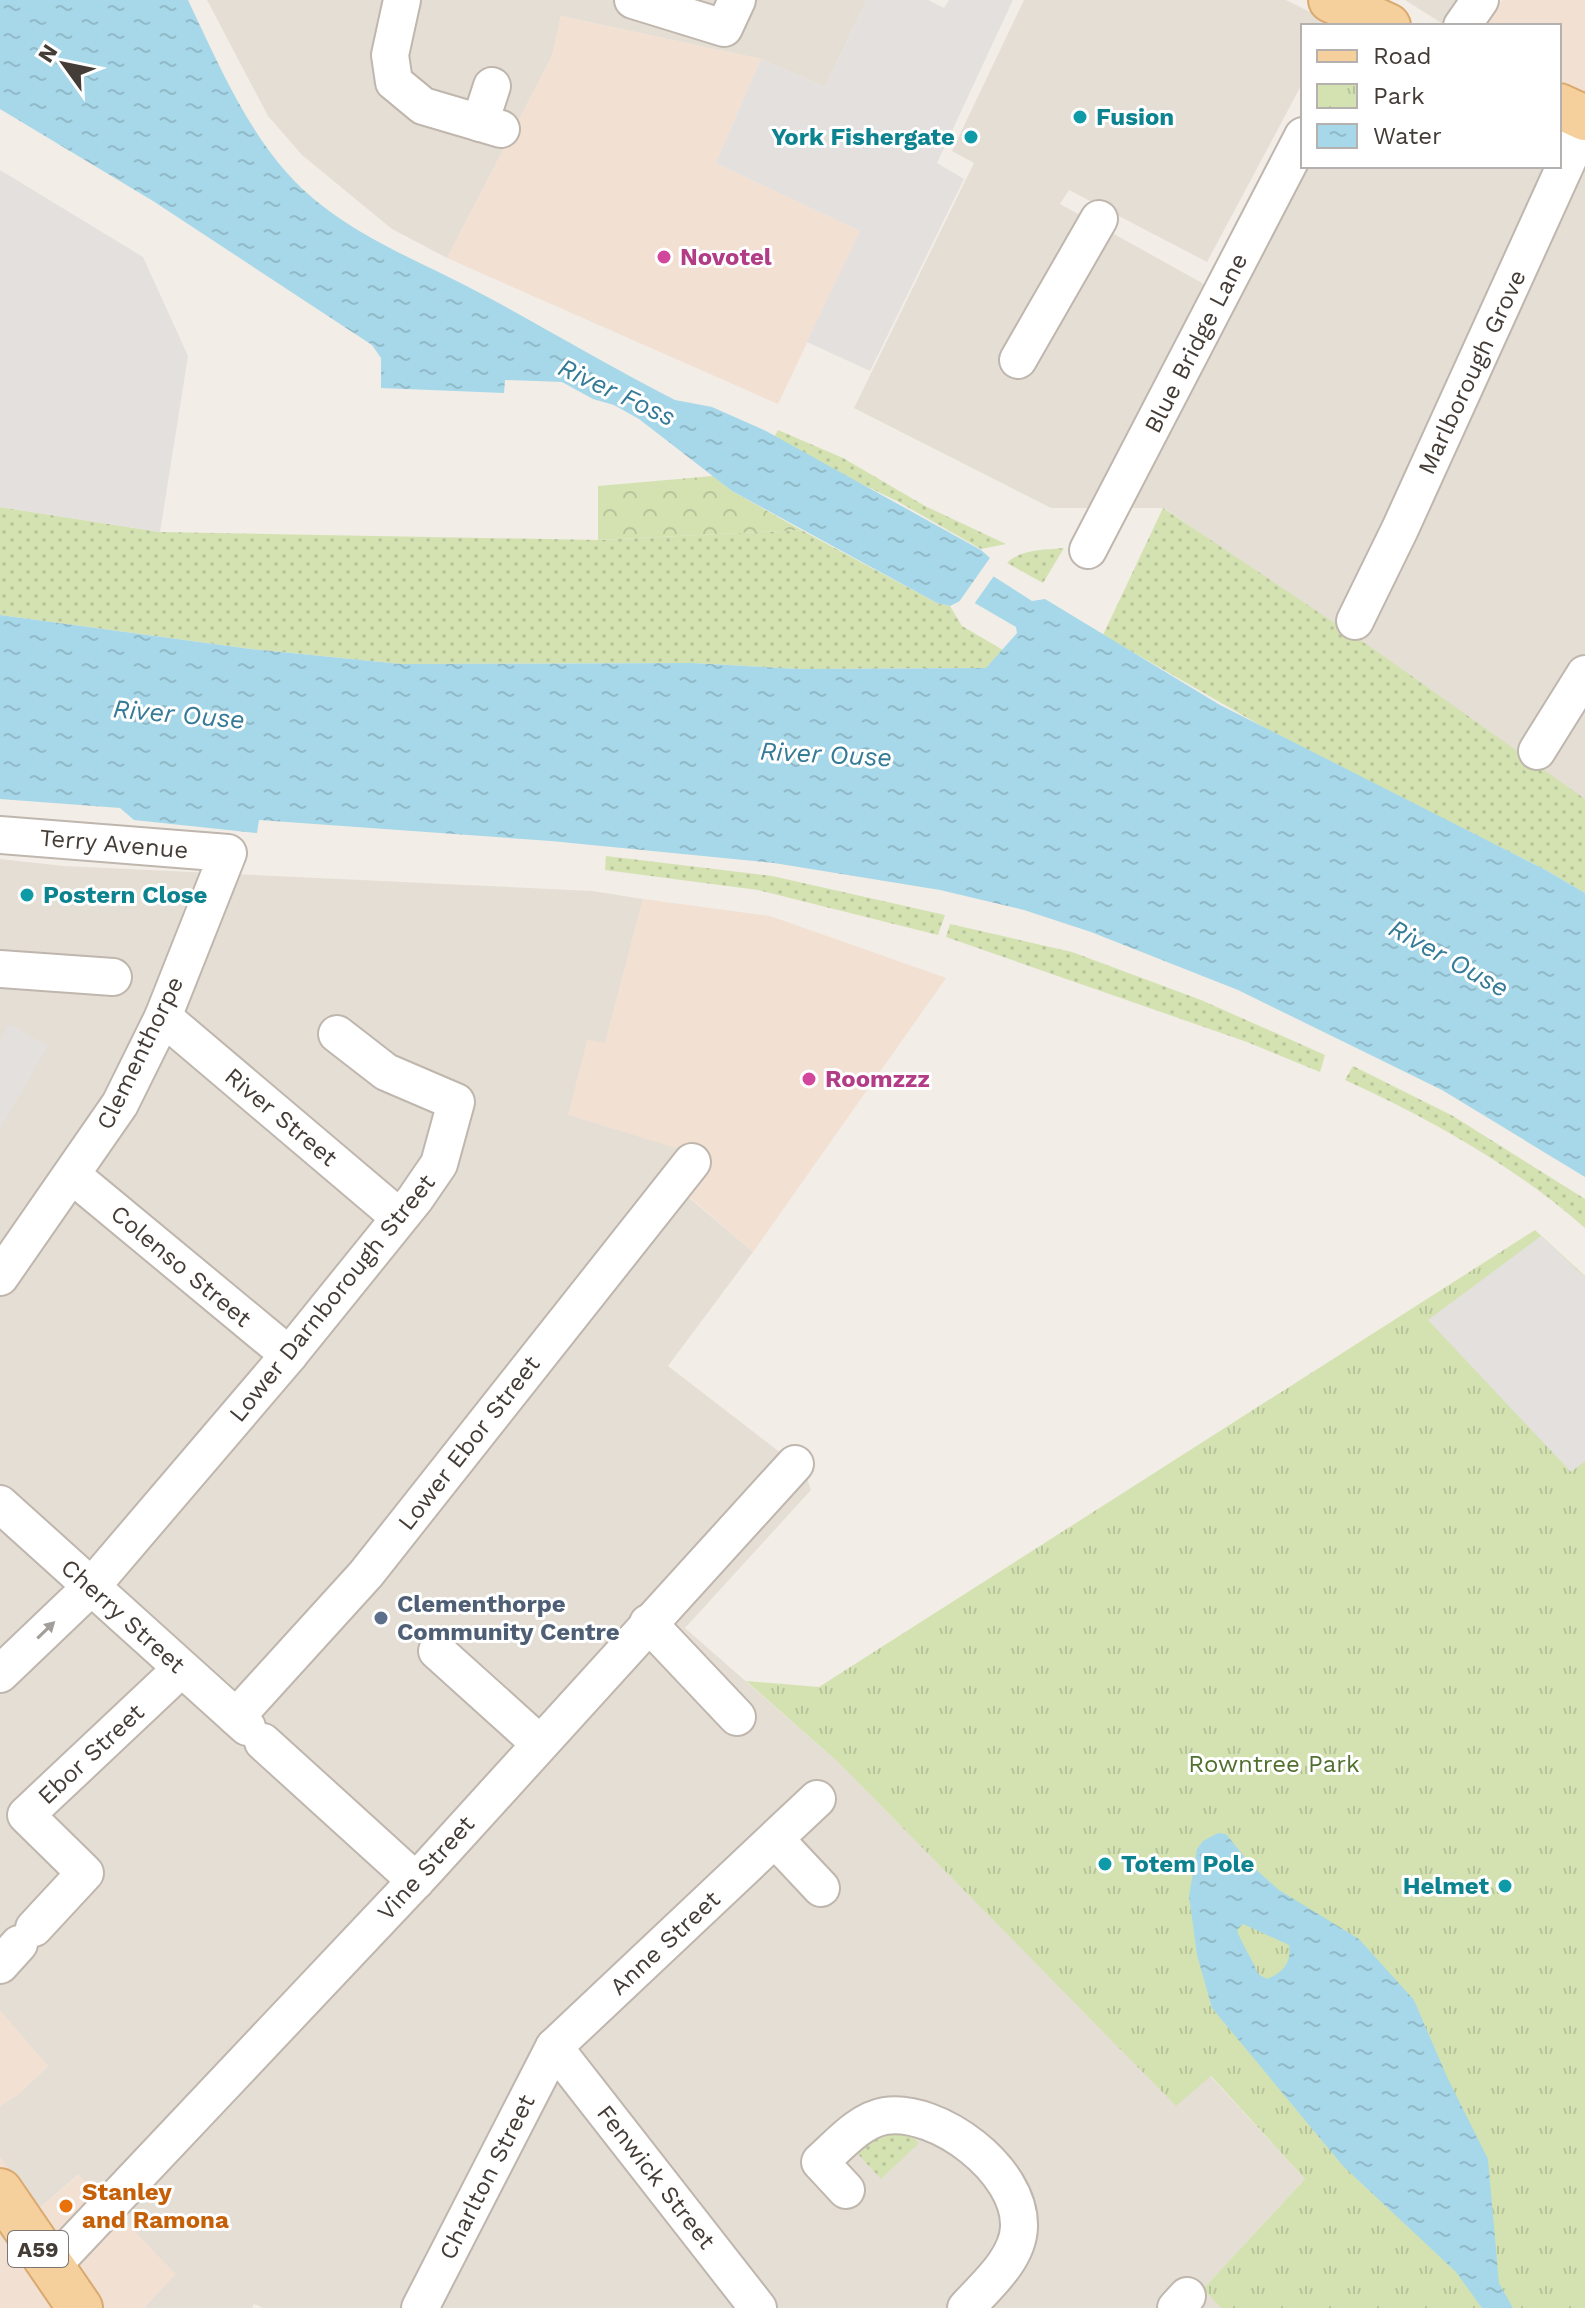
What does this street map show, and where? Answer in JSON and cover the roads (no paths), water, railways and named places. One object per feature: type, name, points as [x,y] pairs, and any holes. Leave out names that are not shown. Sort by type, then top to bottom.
[{"type":"main road","points":[[1561,107],[1585,120]]},
{"type":"main road","name":"A59","points":[[0,2191],[80,2308]]},
{"type":"street","points":[[402,0],[390,55],[394,82],[423,106],[490,126],[492,86]]},
{"type":"street","points":[[633,0],[724,28],[737,0]]},
{"type":"street","points":[[1463,24],[1480,0]]},
{"type":"street","name":"Marlborough Grove","points":[[1355,621],[1400,529],[1585,120]]},
{"type":"street","name":"Blue Bridge Lane","points":[[1088,550],[1301,140]]},
{"type":"street","points":[[1018,360],[1099,219]]},
{"type":"street","points":[[1537,751],[1585,674]]},
{"type":"street","name":"Terry Avenue","points":[[0,835],[228,853]]},
{"type":"street","name":"Clementhorpe","points":[[0,1277],[73,1176],[120,1104],[163,1017],[228,853]]},
{"type":"street","points":[[0,969],[113,977]]},
{"type":"street","name":"River Street","points":[[163,1017],[399,1217]]},
{"type":"street","name":"Lower Darnborough Street","points":[[0,1674],[91,1587],[289,1355],[439,1164],[456,1102],[386,1072],[337,1034]]},
{"type":"street","name":"Lower Ebor Street","points":[[248,1728],[692,1162]]},
{"type":"street","name":"Colenso Street","points":[[73,1176],[289,1355]]},
{"type":"street","name":"Vine Street","points":[[50,2268],[416,1881],[795,1464]]},
{"type":"street","name":"Cherry Street","points":[[0,1504],[416,1881]]},
{"type":"street","points":[[648,1623],[737,1717]]},
{"type":"street","points":[[437,1651],[539,1743]]},
{"type":"street","name":"Ebor Street","points":[[18,1946],[95,1883],[26,1815],[181,1669]]},
{"type":"street","name":"Anne Street","points":[[554,2047],[817,1799]]},
{"type":"street","points":[[775,1839],[821,1888]]},
{"type":"street","name":"Charlton Street","points":[[420,2308],[554,2047]]},
{"type":"street","name":"Fenwick Street","points":[[554,2047],[758,2308]]},
{"type":"street","points":[[846,2190],[820,2162],[852,2134],[882,2116],[912,2115],[931,2122],[953,2133],[991,2164],[1009,2189],[1019,2227],[1006,2264],[966,2308]]},
{"type":"water","points":[[0,0],[188,0],[232,91],[272,155],[308,194],[353,227],[675,400],[712,407],[766,431],[981,550],[990,558],[993,576],[1032,601],[1045,599],[1220,705],[1544,869],[1585,893],[1585,1177],[1442,1090],[1238,990],[1091,932],[1024,910],[940,890],[774,863],[551,841],[259,820],[257,833],[134,820],[120,808],[0,799],[0,615],[251,649],[401,664],[692,663],[800,669],[986,668],[1017,633],[1016,627],[966,598],[950,606],[937,603],[732,491],[639,419],[562,382],[505,380],[504,393],[381,388],[381,358],[372,345],[153,201],[0,109]]},
{"type":"water","points":[[1218,1833],[1226,1834],[1252,1866],[1279,1890],[1359,1939],[1414,2000],[1448,2079],[1488,2159],[1499,2283],[1513,2308],[1482,2308],[1456,2272],[1343,2166],[1212,2008],[1197,1955],[1189,1896],[1197,1849],[1203,1841]],"holes":[[[1243,1924],[1289,1945],[1285,1966],[1267,1979],[1258,1974],[1237,1930]]]},
{"type":"place","name":"Fusion","points":[[1080,117]]},
{"type":"place","name":"York Fishergate","points":[[971,137]]},
{"type":"place","name":"Novotel","points":[[664,257]]},
{"type":"place","name":"Postern Close","points":[[27,895]]},
{"type":"place","name":"Roomzzz","points":[[809,1079]]},
{"type":"place","name":"Clementhorpe Community Centre","points":[[381,1618]]},
{"type":"place","name":"Totem Pole","points":[[1105,1864]]},
{"type":"place","name":"Helmet","points":[[1505,1886]]},
{"type":"place","name":"Stanley and Ramona","points":[[66,2206]]},
{"type":"water label","name":"River Foss","points":[[617,392]]},
{"type":"water label","name":"River Ouse","points":[[179,714]]},
{"type":"water label","name":"River Ouse","points":[[826,754]]},
{"type":"water label","name":"River Ouse","points":[[1449,958]]},
{"type":"park label","name":"Rowntree Park","points":[[1274,1764]]}]
